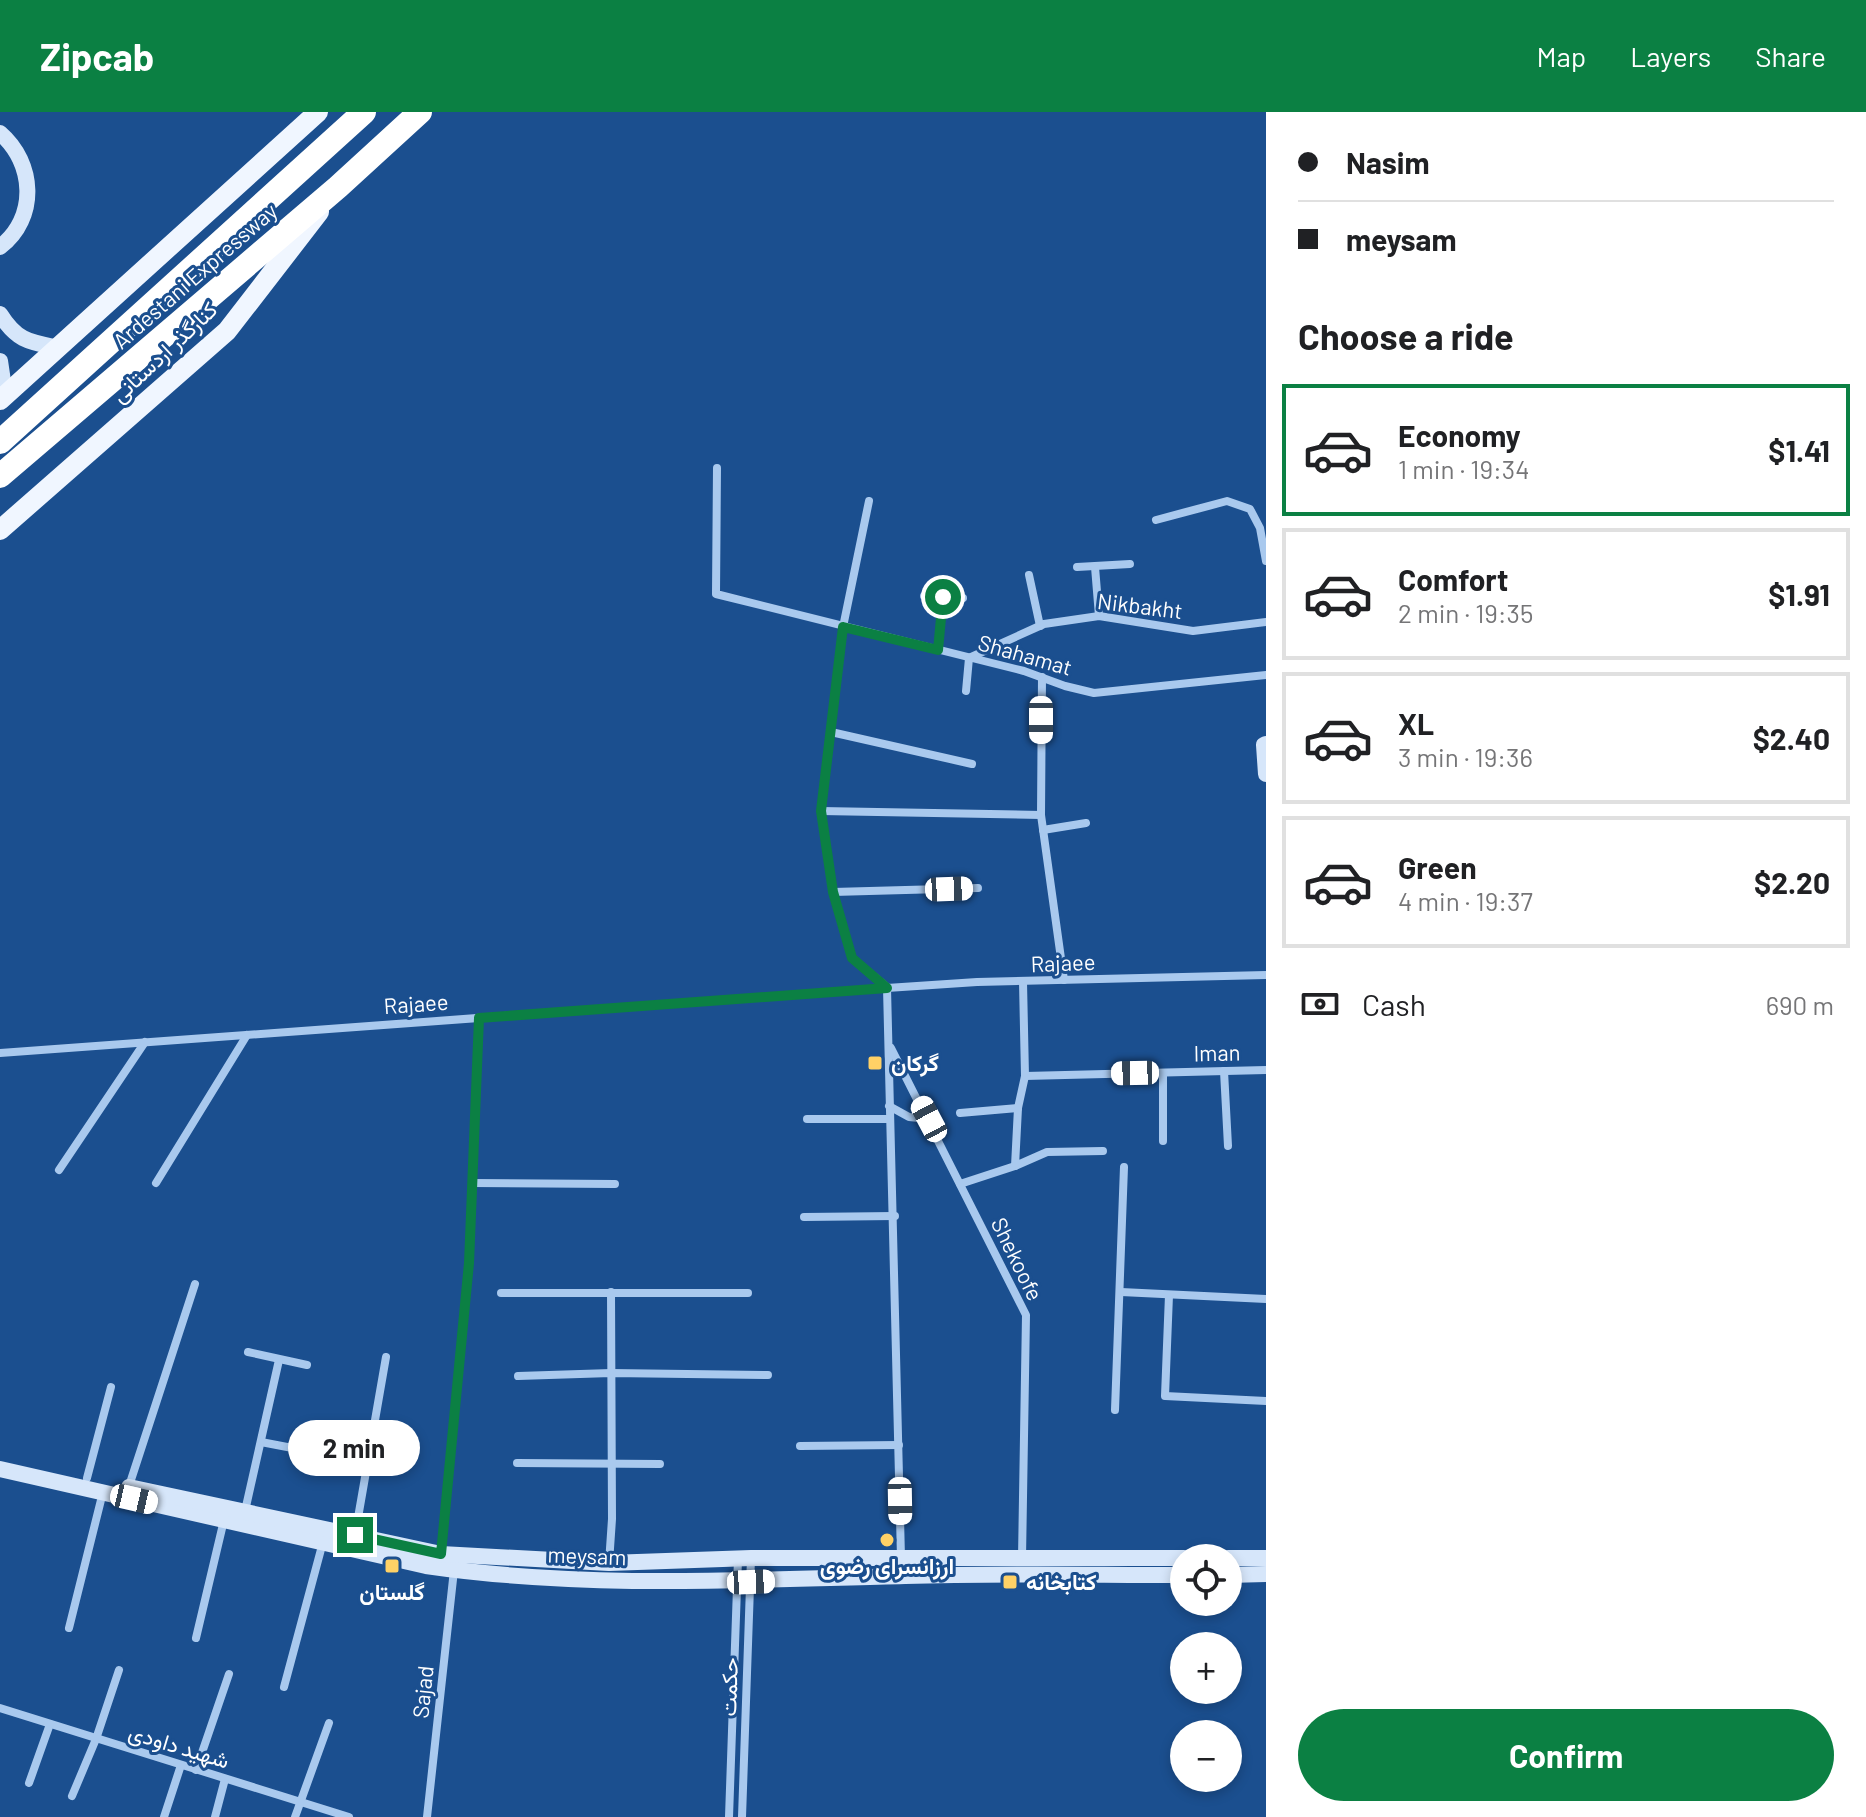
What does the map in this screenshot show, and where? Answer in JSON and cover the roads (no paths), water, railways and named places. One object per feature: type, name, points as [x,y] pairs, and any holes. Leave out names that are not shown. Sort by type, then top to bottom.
[{"type":"highway","name":"Ardestani Expressway","points":[[0,442],[364,112]]},
{"type":"highway","name":"Ardestani Expressway","points":[[0,476],[338,187],[420,112]]},
{"type":"main road","points":[[3,398],[318,112]]},
{"type":"main road","points":[[0,133],[15,148],[24,165],[28,184],[27,203],[20,223],[0,247]]},
{"type":"main road","name":"کنارگذر اردستانی","points":[[0,530],[227,331],[338,187]]},
{"type":"main road","points":[[0,314],[11,330],[27,342],[59,348]]},
{"type":"main road","points":[[0,361],[3,398]]},
{"type":"main road","points":[[1265,744],[1266,774]]},
{"type":"main road","name":"meysam","points":[[0,1460],[441,1554],[609,1563],[744,1558],[1170,1558]]},
{"type":"main road","name":"meysam","points":[[0,1469],[454,1570],[582,1579],[745,1582],[907,1576],[1170,1575]]},
{"type":"main road","points":[[1242,1558],[1266,1558]]},
{"type":"main road","points":[[1242,1575],[1266,1574]]},
{"type":"street","name":"Shahamat","points":[[717,468],[716,594],[1094,693],[1266,675]]},
{"type":"street","points":[[869,501],[843,627],[821,811],[833,892],[852,958],[887,988],[901,1558]]},
{"type":"street","points":[[1156,520],[1227,501],[1237,503],[1250,509],[1260,528],[1266,561]]},
{"type":"street","points":[[1077,567],[1130,564]]},
{"type":"street","points":[[1095,567],[1099,616]]},
{"type":"street","points":[[1029,575],[1040,626]]},
{"type":"street","points":[[924,596],[963,598]]},
{"type":"street","points":[[938,650],[943,597]]},
{"type":"street","name":"Nikbakht","points":[[969,658],[1040,626],[1099,616],[1193,631],[1266,622]]},
{"type":"street","points":[[966,691],[969,658]]},
{"type":"street","points":[[1042,677],[1041,815],[1064,980]]},
{"type":"street","points":[[831,732],[972,764]]},
{"type":"street","points":[[821,811],[1041,815]]},
{"type":"street","points":[[1043,830],[1086,823]]},
{"type":"street","points":[[833,892],[978,888]]},
{"type":"street","name":"Rajaee","points":[[0,1053],[887,988],[1266,975]]},
{"type":"street","points":[[1015,1166],[1018,1108],[1025,1076],[1023,982]]},
{"type":"street","points":[[441,1554],[469,1263],[479,1018]]},
{"type":"street","points":[[156,1183],[247,1035]]},
{"type":"street","points":[[59,1170],[145,1042]]},
{"type":"street","name":"Shekoofe","points":[[889,1044],[1026,1315],[1022,1559]]},
{"type":"street","name":"Iman","points":[[1025,1076],[1266,1070]]},
{"type":"street","points":[[1224,1071],[1228,1146]]},
{"type":"street","points":[[1163,1073],[1163,1141]]},
{"type":"street","points":[[889,1106],[909,1117],[929,1119]]},
{"type":"street","points":[[960,1113],[1018,1108]]},
{"type":"street","points":[[807,1119],[890,1119]]},
{"type":"street","points":[[960,1184],[1047,1152],[1103,1151]]},
{"type":"street","points":[[1115,1410],[1124,1167]]},
{"type":"street","points":[[472,1183],[615,1184]]},
{"type":"street","points":[[804,1217],[895,1216]]},
{"type":"street","points":[[129,1486],[195,1284]]},
{"type":"street","points":[[609,1563],[611,1292]]},
{"type":"street","points":[[1121,1292],[1266,1299]]},
{"type":"street","points":[[501,1293],[748,1293]]},
{"type":"street","points":[[1169,1295],[1165,1396],[1266,1401]]},
{"type":"street","points":[[248,1352],[307,1365]]},
{"type":"street","points":[[355,1535],[386,1357]]},
{"type":"street","points":[[245,1511],[279,1360]]},
{"type":"street","points":[[518,1376],[611,1373],[768,1375]]},
{"type":"street","points":[[87,1478],[111,1387]]},
{"type":"street","points":[[261,1442],[308,1451]]},
{"type":"street","points":[[800,1446],[899,1445]]},
{"type":"street","points":[[517,1463],[660,1464]]},
{"type":"street","points":[[69,1628],[104,1492]]},
{"type":"street","points":[[196,1638],[224,1520]]},
{"type":"street","points":[[284,1687],[323,1542]]},
{"type":"street","name":"حکمت","points":[[742,1817],[744,1558]]},
{"type":"street","name":"حکمت","points":[[729,1817],[744,1558]]},
{"type":"street","name":"Sajad","points":[[427,1817],[454,1570]]},
{"type":"street","points":[[72,1796],[96,1739],[119,1670]]},
{"type":"street","points":[[196,1770],[229,1674]]},
{"type":"street","name":"شهید داودی","points":[[0,1708],[345,1816]]},
{"type":"street","points":[[295,1817],[329,1723]]},
{"type":"street","points":[[29,1783],[50,1724]]},
{"type":"street","points":[[164,1817],[181,1765]]},
{"type":"street","points":[[215,1817],[225,1779]]},
{"type":"place","name":"گرکان","points":[[875,1063]]},
{"type":"place","name":"ارزانسرای رضوی","points":[[887,1540]]},
{"type":"place","name":"گلستان","points":[[392,1566]]},
{"type":"place","name":"کتابخانه","points":[[1010,1582]]}]
